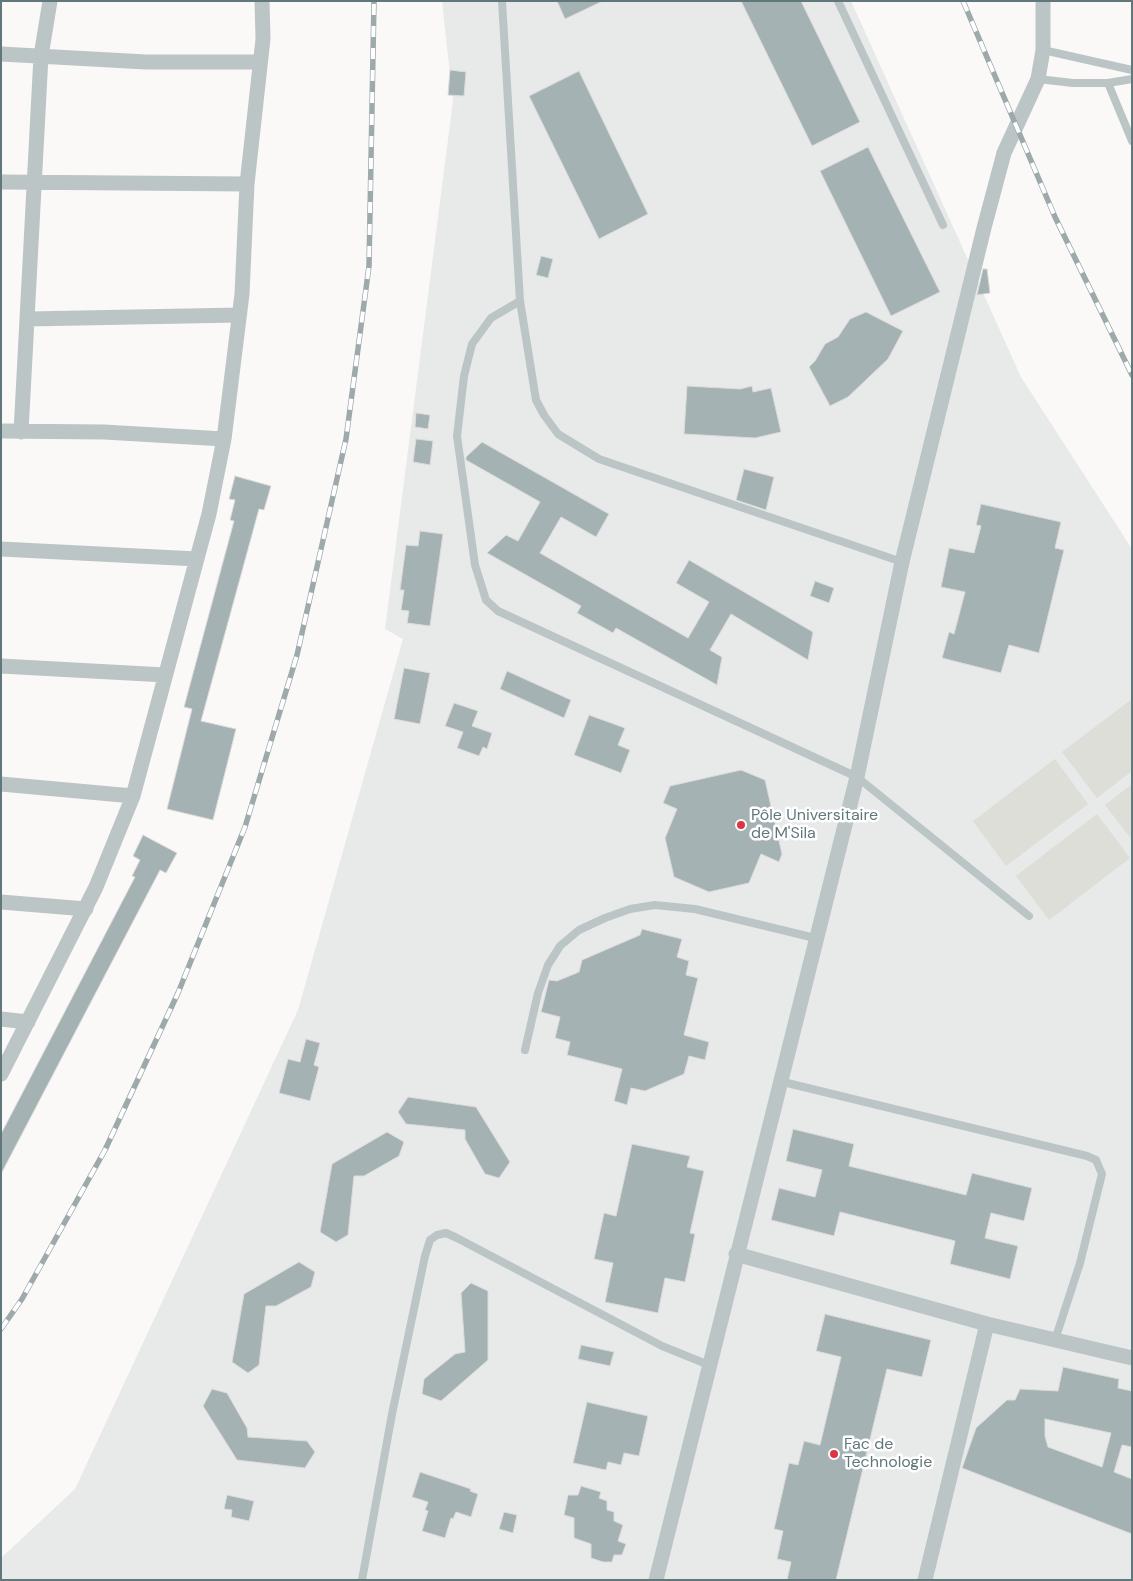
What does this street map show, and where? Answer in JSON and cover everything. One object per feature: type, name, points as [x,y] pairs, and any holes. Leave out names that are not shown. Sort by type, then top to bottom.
[{"type":"street","points":[[21,432],[41,56],[50,1]]},
{"type":"street","points":[[1,1074],[86,909],[134,796],[209,514],[224,439],[239,316],[245,254],[247,184],[264,16],[262,1]]},
{"type":"street","points":[[656,1580],[708,1365],[857,777],[902,562],[996,182],[1004,153],[1038,79],[1043,50],[1043,1]]},
{"type":"street","points":[[1,54],[146,62],[260,62]]},
{"type":"street","points":[[1,182],[247,184]]},
{"type":"street","points":[[28,319],[239,316]]},
{"type":"street","points":[[1,432],[104,432],[224,439]]},
{"type":"street","points":[[1,550],[197,559]]},
{"type":"street","points":[[1,666],[165,675]]},
{"type":"street","points":[[1,784],[134,796]]},
{"type":"street","points":[[1,902],[86,909]]},
{"type":"street","points":[[1,1020],[28,1022]]},
{"type":"street","points":[[736,1254],[987,1324],[1132,1358]]},
{"type":"street","points":[[925,1580],[987,1324]]},
{"type":"lane","points":[[502,1],[520,301],[536,400],[558,434],[599,459],[902,562]]},
{"type":"lane","points":[[838,1],[944,225]]},
{"type":"lane","points":[[1043,50],[1132,70]]},
{"type":"lane","points":[[1038,79],[1073,83],[1108,83],[1132,79]]},
{"type":"lane","points":[[1108,83],[1132,140]]},
{"type":"lane","points":[[520,301],[491,318],[472,344],[464,376],[457,436],[474,565],[486,600],[498,611],[857,777],[1029,916]]},
{"type":"lane","points":[[525,1050],[538,992],[548,965],[560,946],[579,930],[605,918],[655,905],[695,909],[816,938]]},
{"type":"lane","points":[[780,1081],[1087,1156],[1096,1160],[1102,1174],[1080,1263],[1055,1340]]},
{"type":"lane","points":[[362,1580],[392,1414],[425,1256],[430,1240],[437,1235],[446,1233],[457,1238],[662,1346],[708,1365]]},
{"type":"shaded area","name":"Pôle Universitaire de M'Sila","points":[[442,1],[851,1],[1021,377],[1132,549],[1132,1580],[1,1580],[1,1558],[75,1489],[298,1010],[403,639],[385,629],[453,101]]},
{"type":"shaded area","points":[[1132,699],[1132,771],[1097,798],[1062,752]]},
{"type":"shaded area","points":[[1055,759],[1088,804],[1006,866],[973,821]]},
{"type":"shaded area","points":[[1132,784],[1132,840],[1105,805]]},
{"type":"shaded area","points":[[1097,814],[1130,858],[1049,920],[1016,876]]},
{"type":"building","points":[[557,1],[603,1],[565,19]]},
{"type":"building","points":[[741,1],[801,1],[860,122],[812,146]]},
{"type":"building","points":[[450,70],[466,72],[464,96],[448,95]]},
{"type":"building","points":[[579,71],[648,214],[599,239],[529,96]]},
{"type":"building","points":[[868,147],[940,292],[891,316],[820,171]]},
{"type":"building","points":[[541,256],[553,259],[548,278],[536,275]]},
{"type":"building","points":[[983,269],[987,269],[990,293],[977,295]]},
{"type":"building","points":[[866,312],[903,331],[888,359],[848,397],[830,406],[809,367],[825,344],[838,337],[850,319]]},
{"type":"building","points":[[687,386],[740,389],[752,386],[753,392],[771,388],[781,432],[755,438],[684,434]]},
{"type":"building","points":[[416,413],[430,415],[428,429],[415,427]]},
{"type":"building","points":[[416,439],[433,441],[430,465],[413,462]]},
{"type":"building","points":[[482,442],[609,514],[596,537],[561,517],[540,553],[688,638],[709,602],[676,583],[689,560],[813,632],[808,660],[731,614],[710,650],[722,657],[717,685],[616,628],[613,633],[577,613],[581,606],[487,553],[506,535],[518,541],[540,502],[466,460],[466,457]]},
{"type":"building","points":[[744,469],[774,477],[766,510],[736,500]]},
{"type":"building","points":[[235,476],[271,486],[264,510],[259,509],[201,721],[236,729],[213,820],[167,809],[192,709],[184,707],[234,521],[230,520],[235,500],[229,499]]},
{"type":"building","points":[[981,504],[1061,522],[1055,548],[1064,550],[1039,653],[1009,645],[1001,673],[942,658],[949,632],[954,634],[965,592],[941,587],[949,548],[974,553],[981,526],[976,525]]},
{"type":"building","points":[[420,531],[443,534],[430,626],[407,623],[409,611],[401,610],[404,590],[400,590],[406,545],[418,546]]},
{"type":"building","points":[[815,581],[834,588],[829,603],[810,596]]},
{"type":"building","points":[[404,668],[430,673],[420,724],[394,719]]},
{"type":"building","points":[[507,671],[571,700],[564,718],[500,689]]},
{"type":"building","points":[[454,703],[478,711],[472,726],[492,733],[487,749],[483,747],[479,756],[457,748],[463,732],[445,726]]},
{"type":"building","points":[[589,715],[625,728],[618,745],[630,750],[621,773],[574,755]]},
{"type":"building","points":[[741,770],[765,780],[782,854],[779,862],[761,854],[749,883],[709,892],[674,877],[665,838],[677,809],[663,803],[670,786]]},
{"type":"building","points":[[143,835],[177,853],[166,873],[160,870],[1,1174],[1,1134],[135,877],[132,876],[140,860],[133,856]]},
{"type":"building","points":[[642,929],[682,939],[677,957],[689,961],[686,975],[698,978],[684,1035],[709,1042],[705,1060],[689,1056],[684,1074],[645,1091],[631,1088],[627,1105],[614,1101],[622,1069],[567,1055],[570,1042],[555,1038],[560,1017],[541,1012],[549,980],[557,981],[579,972],[582,960],[640,935]]},
{"type":"building","points":[[306,1039],[320,1043],[314,1065],[319,1067],[310,1101],[279,1093],[288,1059],[300,1062]]},
{"type":"building","points":[[408,1097],[476,1107],[510,1162],[499,1178],[485,1174],[465,1139],[465,1130],[406,1124],[398,1112]]},
{"type":"building","points":[[793,1129],[854,1144],[849,1166],[966,1195],[972,1173],[1032,1188],[1024,1221],[991,1213],[985,1238],[1018,1246],[1010,1279],[950,1264],[955,1241],[840,1212],[834,1236],[771,1220],[779,1188],[815,1197],[822,1170],[786,1161]]},
{"type":"building","points":[[387,1132],[404,1142],[399,1156],[364,1176],[354,1176],[348,1235],[336,1242],[320,1232],[332,1164]]},
{"type":"building","points":[[632,1144],[690,1156],[687,1167],[704,1171],[690,1233],[695,1234],[685,1282],[665,1278],[658,1313],[605,1302],[613,1263],[594,1259],[604,1213],[616,1216]]},
{"type":"building","points":[[299,1262],[315,1272],[311,1287],[276,1306],[266,1306],[259,1365],[248,1373],[232,1362],[244,1294]]},
{"type":"building","points":[[471,1283],[488,1291],[488,1360],[441,1401],[422,1394],[424,1379],[455,1354],[465,1352],[461,1293]]},
{"type":"building","name":"Fac de Technologie","points":[[825,1314],[931,1340],[922,1377],[887,1369],[836,1580],[787,1580],[791,1562],[777,1559],[783,1531],[774,1529],[789,1463],[798,1465],[804,1441],[820,1445],[841,1357],[816,1351]]},
{"type":"building","points":[[581,1345],[614,1352],[610,1366],[578,1359]]},
{"type":"building","points":[[1063,1367],[1119,1379],[1118,1388],[1132,1391],[1132,1447],[1122,1445],[1114,1472],[1132,1479],[1132,1534],[962,1468],[976,1428],[1007,1400],[1015,1400],[1020,1389],[1058,1391]],"holes":[[[1045,1419],[1111,1433],[1102,1467],[1048,1447],[1045,1436]]]},
{"type":"building","points":[[212,1389],[227,1393],[247,1428],[248,1437],[307,1441],[315,1452],[305,1468],[237,1460],[203,1406]]},
{"type":"building","points":[[587,1402],[648,1416],[639,1456],[624,1453],[621,1465],[608,1462],[606,1470],[573,1463]]},
{"type":"building","points":[[420,1472],[471,1489],[470,1491],[478,1494],[471,1517],[456,1512],[453,1519],[451,1518],[445,1538],[422,1531],[428,1511],[425,1510],[428,1502],[412,1497]]},
{"type":"building","points":[[581,1486],[601,1492],[599,1498],[607,1501],[607,1510],[614,1512],[614,1521],[623,1525],[618,1541],[626,1544],[622,1555],[614,1555],[612,1562],[603,1562],[591,1558],[591,1544],[574,1538],[574,1518],[564,1515],[568,1495],[578,1495]]},
{"type":"building","points":[[227,1495],[254,1501],[249,1521],[231,1517],[232,1510],[224,1509]]},
{"type":"building","points":[[504,1512],[517,1515],[513,1533],[499,1529]]},
{"type":"railway","points":[[1,1329],[22,1299],[105,1150],[178,993],[245,827],[297,655],[346,439],[369,266],[374,1]]},
{"type":"railway","points":[[963,1],[1055,217],[1132,375]]},
{"type":"place","name":"Pôle Universitaire de M'Sila","points":[[741,825]]},
{"type":"place","name":"Fac de Technologie","points":[[834,1454]]}]
